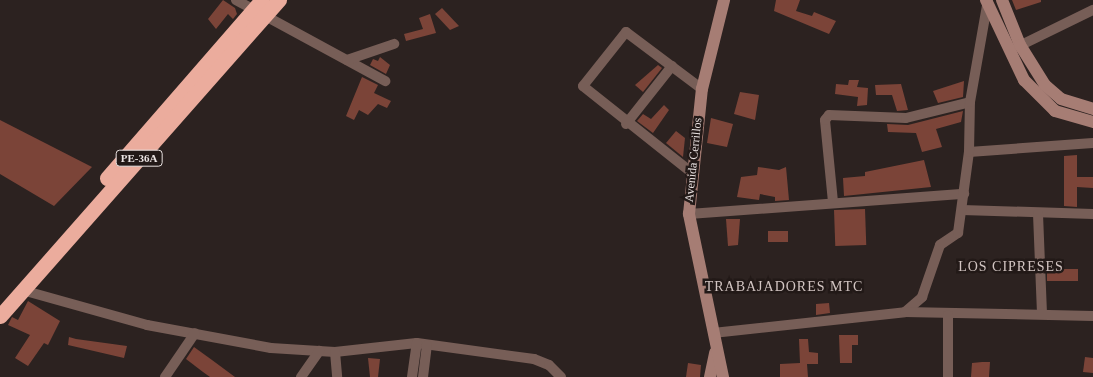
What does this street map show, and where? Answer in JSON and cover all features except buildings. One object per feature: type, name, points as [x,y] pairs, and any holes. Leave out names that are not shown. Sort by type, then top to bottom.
[{"type":"highway","name":"PE-36A","points":[[0,302],[260,8],[278,0]]},
{"type":"highway","name":"PE-36A","points":[[0,316],[260,8]]},
{"type":"street","points":[[236,0],[260,8],[385,81]]},
{"type":"street","name":"Avenida Cerrillos","points":[[723,377],[689,214],[690,172],[702,89],[724,0]]},
{"type":"street","points":[[1002,0],[1024,80],[1062,99],[1093,109]]},
{"type":"street","points":[[987,1],[1015,48]]},
{"type":"street","points":[[905,312],[922,297],[940,245],[957,236],[969,152],[970,102],[987,1]]},
{"type":"street","points":[[1015,48],[1093,10]]},
{"type":"street","points":[[690,172],[626,124],[583,86],[626,32],[702,89]]},
{"type":"street","points":[[347,60],[394,44]]},
{"type":"street","points":[[626,124],[672,66]]},
{"type":"street","points":[[1041,89],[1055,111],[1093,122]]},
{"type":"street","points":[[832,202],[825,120],[829,115],[906,118],[970,102]]},
{"type":"street","points":[[969,152],[1093,143]]},
{"type":"street","points":[[689,214],[832,202],[964,194]]},
{"type":"street","points":[[962,210],[1038,214],[1093,214]]},
{"type":"street","points":[[1038,214],[1042,313]]},
{"type":"street","points":[[22,290],[146,325],[271,348],[335,352],[417,344],[428,345],[534,359],[549,365],[561,377]]},
{"type":"street","points":[[713,333],[905,312],[948,315],[1042,313],[1093,316]]},
{"type":"street","points":[[948,315],[948,377]]},
{"type":"street","points":[[164,377],[195,333]]},
{"type":"street","points":[[412,377],[417,344]]},
{"type":"street","points":[[423,377],[428,345]]},
{"type":"street","name":"Avenida Cerrillos","points":[[710,377],[716,350]]},
{"type":"street","points":[[301,377],[319,351]]},
{"type":"street","points":[[335,352],[337,377]]},
{"type":"district","name":"LOS CIPRESES","points":[[1011,267]]},
{"type":"district","name":"TRABAJADORES MTC","points":[[784,287]]}]
